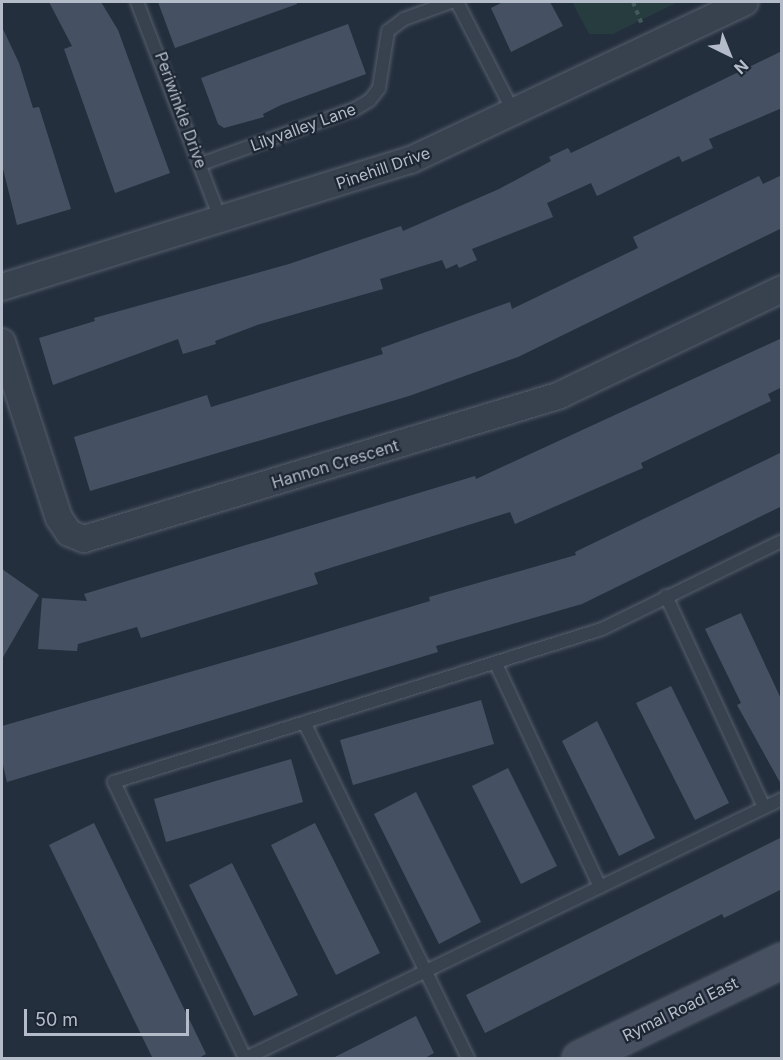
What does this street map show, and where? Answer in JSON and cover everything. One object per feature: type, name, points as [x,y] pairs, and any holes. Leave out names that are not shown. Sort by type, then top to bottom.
[{"type":"main road","name":"Rymal Road East","points":[[579,1059],[782,960]]},
{"type":"street","name":"Pinehill Drive","points":[[2,287],[221,221],[411,160],[745,2]]},
{"type":"street","name":"Hannon Crescent","points":[[2,342],[59,518],[69,533],[84,539],[560,395],[782,289]]},
{"type":"lane","name":"Periwinkle Drive","points":[[137,2],[221,221]]},
{"type":"lane","name":"Lilyvalley Lane","points":[[201,164],[355,109],[370,100],[380,88],[388,31],[404,19],[451,2]]},
{"type":"lane","points":[[457,2],[514,113]]},
{"type":"lane","points":[[782,541],[602,628],[496,664],[114,782],[245,1059],[782,799]]},
{"type":"lane","points":[[666,596],[764,807]]},
{"type":"lane","points":[[496,664],[600,887]]},
{"type":"lane","points":[[305,724],[424,973],[468,1059]]},
{"type":"path","points":[[633,2],[641,22]]},
{"type":"green space","points":[[572,2],[678,2],[613,34],[589,34]]},
{"type":"building","points":[[49,2],[101,2],[118,30],[170,173],[115,193],[64,49],[72,46]]},
{"type":"building","points":[[158,2],[297,2],[297,4],[175,48]]},
{"type":"building","points":[[503,2],[550,2],[563,26],[511,52],[491,8]]},
{"type":"building","points":[[348,24],[366,74],[281,105],[263,114],[264,117],[224,128],[218,124],[201,78]]},
{"type":"building","points":[[2,27],[19,63],[33,108],[39,107],[71,209],[17,225],[2,165]]},
{"type":"building","points":[[782,51],[782,108],[709,139],[713,148],[682,162],[679,156],[597,196],[591,183],[547,203],[553,217],[472,249],[477,260],[459,268],[457,264],[446,269],[442,260],[380,279],[383,289],[257,325],[215,341],[216,344],[183,354],[178,339],[53,385],[39,338],[95,321],[94,318],[289,264],[401,226],[403,231],[499,189],[551,161],[549,157],[568,148],[571,153]]},
{"type":"building","points":[[782,175],[782,228],[518,357],[409,396],[90,491],[74,437],[207,395],[211,407],[383,354],[381,348],[510,302],[512,309],[638,248],[633,237],[759,176],[763,184]]},
{"type":"building","points":[[782,338],[782,387],[768,394],[771,401],[641,463],[643,468],[515,524],[510,512],[314,573],[318,584],[141,638],[137,627],[78,644],[77,651],[38,649],[42,598],[87,601],[84,594],[475,476],[476,479]]},
{"type":"building","points":[[782,452],[782,506],[582,604],[436,646],[438,652],[7,782],[2,761],[2,726],[284,645],[430,601],[429,597],[576,555],[575,552]]},
{"type":"building","points":[[2,569],[39,595],[2,659]]},
{"type":"building","points":[[741,613],[782,701],[782,786],[737,705],[741,703],[705,629]]},
{"type":"building","points":[[671,686],[729,803],[695,820],[636,703]]},
{"type":"building","points":[[481,700],[494,744],[353,785],[340,740]]},
{"type":"building","points":[[597,721],[655,838],[619,856],[562,741]]},
{"type":"building","points":[[291,759],[303,802],[166,842],[154,799]]},
{"type":"building","points":[[508,768],[557,866],[521,884],[472,786]]},
{"type":"building","points":[[416,792],[481,922],[439,944],[374,814]]},
{"type":"building","points":[[94,823],[206,1054],[197,1059],[153,1059],[49,845]]},
{"type":"building","points":[[315,823],[380,953],[336,975],[271,845]]},
{"type":"building","points":[[782,837],[782,889],[724,918],[722,914],[485,1033],[466,995]]},
{"type":"building","points":[[232,863],[298,995],[254,1016],[189,885]]},
{"type":"building","points":[[416,1016],[434,1053],[423,1059],[331,1059]]}]
